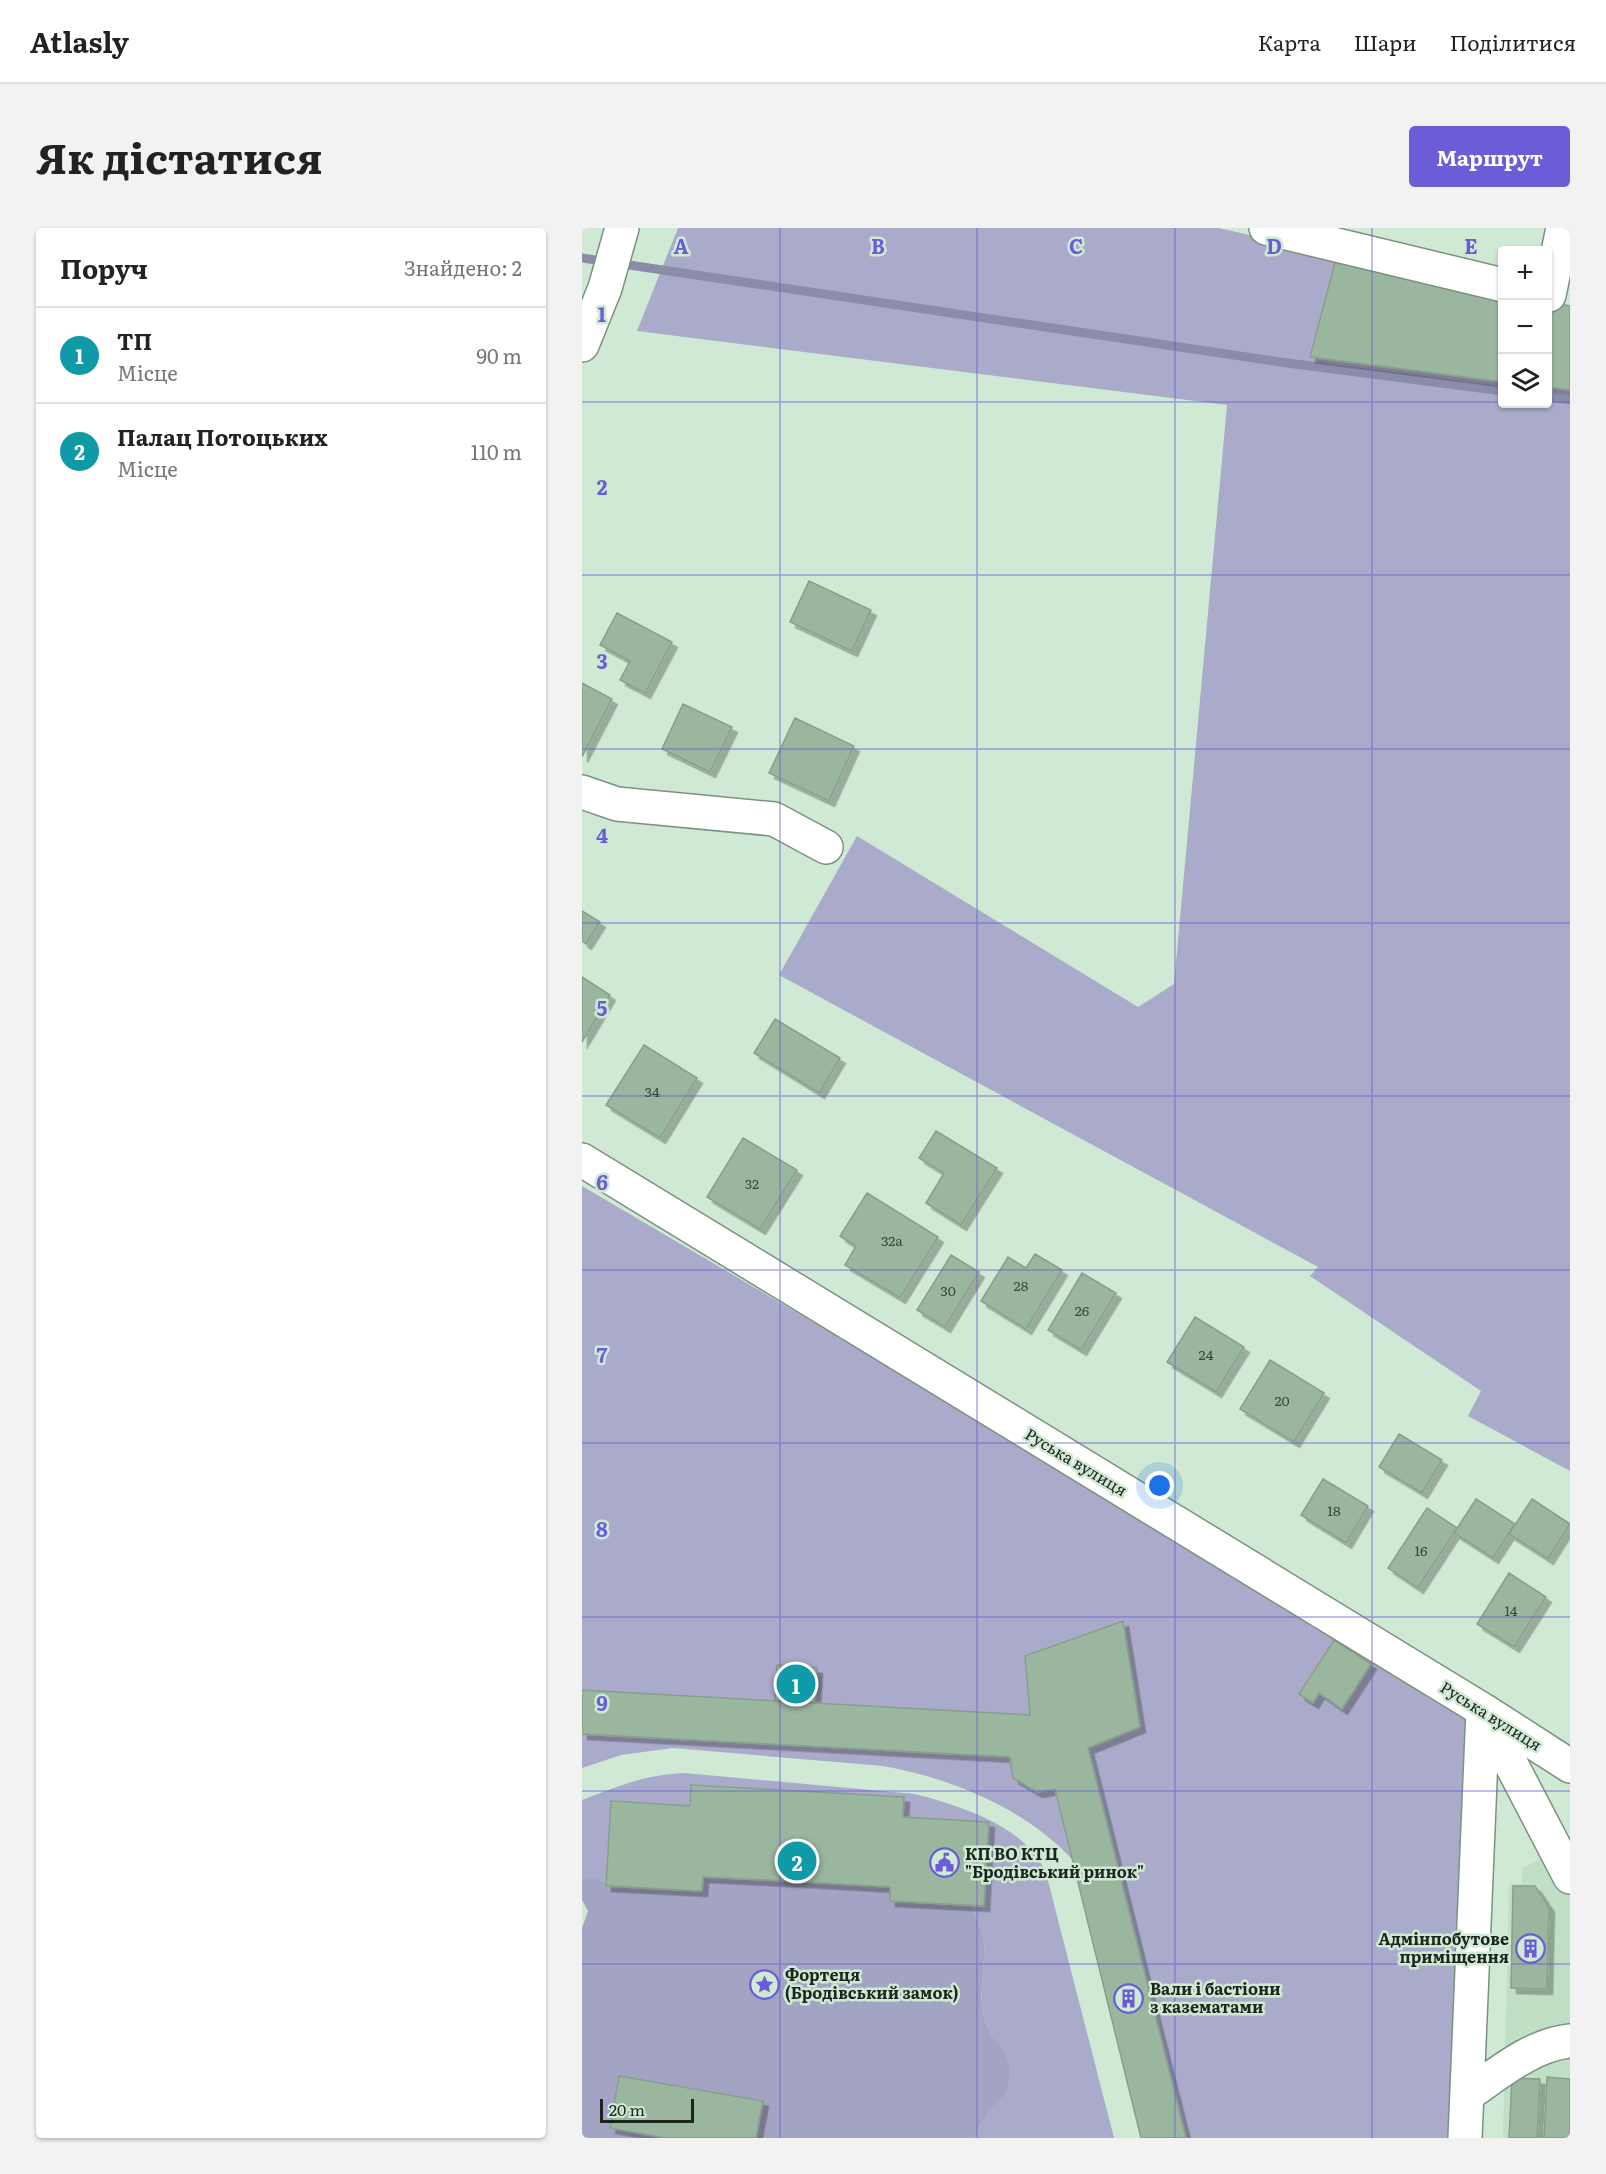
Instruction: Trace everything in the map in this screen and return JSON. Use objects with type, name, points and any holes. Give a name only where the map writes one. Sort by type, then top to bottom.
[{"type":"street","points":[[582,345],[605,288],[622,228]]},
{"type":"street","points":[[1266,228],[1498,284]]},
{"type":"street","points":[[1555,297],[1563,228]]},
{"type":"street","points":[[582,792],[616,804],[774,819],[826,846]]},
{"type":"street","name":"Руська вулиця","points":[[582,1160],[1483,1710],[1570,1766]]},
{"type":"street","points":[[1483,1710],[1570,1877]]},
{"type":"street","points":[[1466,2138],[1483,1710]]},
{"type":"street","points":[[1467,2095],[1532,2052],[1553,2044],[1570,2042]]},
{"type":"shaded area","points":[[678,228],[1219,228],[1337,255],[1310,357],[1498,381],[1498,408],[1552,408],[1552,388],[1570,390],[1570,1471],[1468,1416],[1481,1391],[1310,1276],[1318,1267],[779,975],[857,836],[1138,1007],[1174,984],[1227,405],[637,331]]},
{"type":"shaded area","points":[[582,1186],[1279,1596],[1466,1717],[1449,2138],[1186,2138],[1088,1748],[1140,1726],[1123,1621],[1026,1656],[1030,1715],[582,1690]]},
{"type":"shaded area","points":[[582,1734],[1010,1757],[1013,1778],[1037,1792],[1055,1789],[1072,1859],[1053,1841],[1009,1810],[960,1787],[909,1771],[883,1766],[673,1748],[621,1755],[582,1768]]},
{"type":"shaded area","points":[[684,1773],[915,1794],[990,1820],[1024,1843],[1037,1857],[1046,1873],[1114,2138],[975,2138],[986,2116],[1006,2094],[1010,2080],[1009,2063],[990,2031],[983,2013],[984,1940],[971,1906],[984,1906],[989,1822],[903,1817],[903,1797],[692,1785],[690,1806],[606,1886],[587,1877],[582,1879],[582,1800],[644,1779]]},
{"type":"shaded area","points":[[1570,1844],[1570,2138],[1503,2138],[1509,1884],[1522,1884],[1522,1868]]},
{"type":"shaded area","points":[[703,1877],[890,1887],[890,1901],[971,1906],[984,1940],[983,2013],[990,2031],[1009,2062],[1010,2080],[1006,2094],[986,2116],[975,2138],[582,2138],[582,1928],[588,1911],[582,1900],[582,1879],[598,1878],[607,1886],[702,1891]]},
{"type":"building","points":[[1337,255],[1498,290],[1498,381],[1310,357]]},
{"type":"building","points":[[1552,302],[1570,306],[1570,390],[1552,388]]},
{"type":"building","points":[[809,581],[871,610],[852,651],[790,622]]},
{"type":"building","points":[[617,613],[672,642],[645,693],[620,680],[630,661],[600,645]]},
{"type":"building","points":[[582,683],[612,699],[582,757]]},
{"type":"building","points":[[683,704],[732,727],[710,772],[662,749]]},
{"type":"building","points":[[795,718],[854,746],[829,801],[769,773]]},
{"type":"building","points":[[582,911],[600,922],[586,944],[582,941]]},
{"type":"building","points":[[582,977],[610,995],[582,1042]]},
{"type":"building","points":[[775,1019],[840,1058],[819,1093],[754,1053]]},
{"type":"building","points":[[644,1045],[697,1078],[660,1138],[606,1105]]},
{"type":"building","points":[[936,1131],[997,1168],[961,1225],[926,1203],[944,1173],[919,1158]]},
{"type":"building","points":[[743,1138],[797,1170],[760,1229],[707,1197]]},
{"type":"building","points":[[867,1193],[938,1237],[900,1298],[845,1265],[856,1246],[840,1236]]},
{"type":"building","points":[[1035,1254],[1062,1270],[1026,1329],[981,1301],[1008,1257],[1026,1268]]},
{"type":"building","points":[[951,1255],[979,1272],[945,1327],[917,1310]]},
{"type":"building","points":[[1082,1273],[1116,1293],[1081,1350],[1048,1330]]},
{"type":"building","points":[[1195,1317],[1244,1347],[1216,1392],[1167,1362]]},
{"type":"building","points":[[1270,1360],[1324,1393],[1294,1442],[1240,1409]]},
{"type":"building","points":[[1399,1434],[1442,1460],[1422,1493],[1379,1467]]},
{"type":"building","points":[[1323,1479],[1368,1506],[1346,1543],[1301,1515]]},
{"type":"building","points":[[1476,1499],[1515,1524],[1493,1558],[1454,1533]]},
{"type":"building","points":[[1532,1499],[1570,1524],[1548,1559],[1509,1534]]},
{"type":"building","points":[[1427,1508],[1457,1528],[1418,1588],[1388,1568]]},
{"type":"building","points":[[1509,1573],[1546,1597],[1514,1647],[1477,1624]]},
{"type":"building","name":"Вали і бастіони з казематами","points":[[1123,1621],[1140,1727],[1088,1748],[1186,2138],[1141,2138],[1055,1789],[1037,1792],[1013,1778],[1010,1757],[582,1734],[582,1690],[1030,1715],[1025,1656]]},
{"type":"building","points":[[1334,1640],[1371,1664],[1342,1709],[1319,1693],[1313,1703],[1299,1694]]},
{"type":"building","points":[[777,1665],[817,1668],[815,1703],[775,1701]]},
{"type":"building","points":[[691,1785],[904,1797],[903,1817],[989,1822],[984,1906],[890,1901],[890,1887],[803,1882],[703,1877],[702,1891],[606,1886],[611,1801],[690,1806]]},
{"type":"building","name":"Адмінпобутове приміщення","points":[[1513,1886],[1535,1886],[1549,1907],[1547,1989],[1511,1988]]},
{"type":"building","points":[[619,2076],[763,2101],[756,2138],[666,2138],[610,2128]]},
{"type":"building","points":[[1547,2077],[1570,2079],[1570,2138],[1544,2138]]},
{"type":"building","points":[[1512,2078],[1540,2079],[1537,2138],[1509,2138]]},
{"type":"waterway","points":[[582,258],[1280,362],[1498,390]]},
{"type":"waterway","points":[[1552,398],[1570,400]]},
{"type":"place","name":"ТП","points":[[796,1684]]},
{"type":"place","name":"Палац Потоцьких","points":[[797,1861]]},
{"type":"place","name":"КП ВО КТЦ \"Бродівський ринок\"","points":[[944,1863]]},
{"type":"place","name":"Адмінпобутове приміщення","points":[[1530,1948]]},
{"type":"place","name":"Фортеця (Бродівський замок)","points":[[764,1984]]},
{"type":"place","name":"Вали і бастіони з казематами","points":[[1129,1998]]}]
